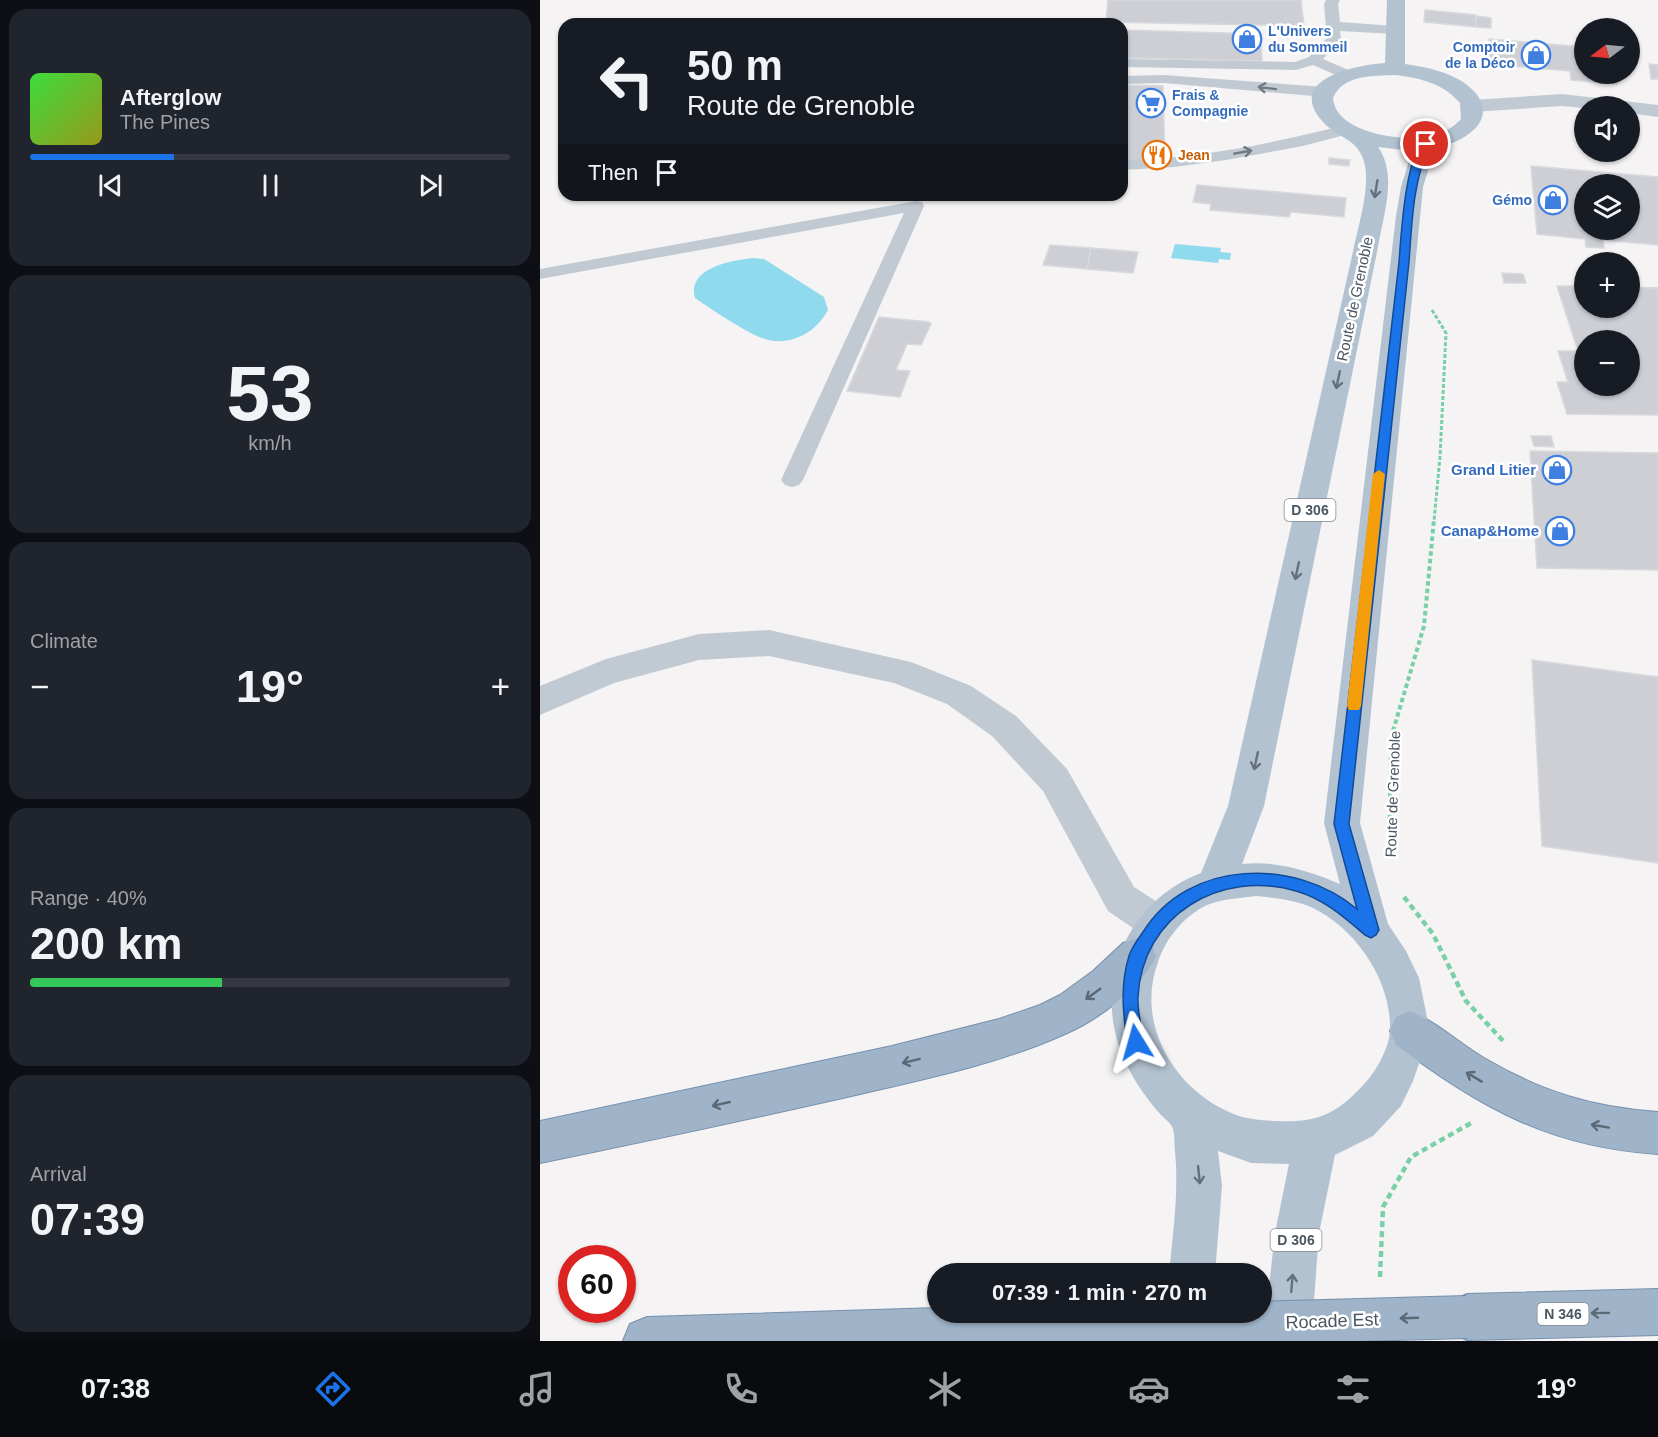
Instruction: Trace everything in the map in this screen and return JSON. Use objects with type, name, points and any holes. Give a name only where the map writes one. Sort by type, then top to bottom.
[{"type":"highway","points":[[540,1142],[881,1068],[986,1042],[1050,1020],[1075,1007],[1107,984],[1147,940]]},
{"type":"highway","points":[[1410,1031],[1468,1074],[1499,1091],[1569,1121],[1643,1133],[1658,1133]]},
{"type":"highway","name":"Rocade Est","points":[[647,1341],[1658,1312]]},
{"type":"main road","points":[[1395,69],[1396,0]]},
{"type":"main road","points":[[1325,92],[1334,82],[1348,75],[1370,70],[1395,69],[1436,77],[1465,95],[1472,105],[1473,119],[1463,131],[1445,140],[1426,144],[1403,144],[1352,133]]},
{"type":"main road","name":"Route de Grenoble","points":[[1215,885],[1246,806],[1366,247],[1378,180],[1374,158],[1352,133],[1333,121],[1326,111],[1323,102],[1325,92]]},
{"type":"main road","points":[[1371,930],[1341,824],[1410,192],[1418,160],[1426,144]]},
{"type":"main road","points":[[1256,879],[1298,885],[1337,902],[1371,930],[1394,964],[1406,1004],[1410,1031],[1390,1086],[1359,1121],[1316,1141],[1273,1145],[1231,1137],[1192,1117],[1157,1084],[1136,1042],[1129,998],[1147,940],[1172,908],[1192,894],[1215,885],[1256,879]]},
{"type":"main road","points":[[1192,1117],[1200,1186],[1193,1263]]},
{"type":"main road","name":"D 306","points":[[1287,1341],[1297,1233],[1316,1141]]},
{"type":"main road","points":[[1184,1341],[1186,1323]]},
{"type":"street","points":[[1472,105],[1574,101]]},
{"type":"street","points":[[1640,109],[1658,111]]},
{"type":"street","points":[[540,701],[606,672],[699,647],[769,643],[899,670],[959,695],[1004,726],[1055,780],[1121,899],[1147,940]]},
{"type":"lane","points":[[1128,63],[1296,66],[1314,60],[1334,39],[1330,4],[1334,0]]},
{"type":"lane","points":[[1333,26],[1395,30]]},
{"type":"lane","points":[[1314,60],[1348,75]]},
{"type":"lane","points":[[1128,80],[1164,79],[1325,92]]},
{"type":"lane","points":[[1128,165],[1153,165],[1209,158],[1352,133]]},
{"type":"lane","points":[[540,274],[916,207],[792,480]]},
{"type":"path","name":"Route de Grenoble","points":[[1392,734],[1412,673],[1424,626],[1440,457],[1446,333],[1428,303]]},
{"type":"path","name":"Route de Grenoble","points":[[1389,850],[1391,746]]},
{"type":"path","points":[[1380,1285],[1383,1207],[1411,1157],[1454,1131],[1484,1117],[1499,1091],[1512,1050],[1466,1001],[1433,934],[1403,896],[1399,887]]},
{"type":"water","points":[[1175,244],[1221,248],[1220,252],[1231,253],[1230,260],[1219,259],[1218,263],[1171,258]]},
{"type":"water","points":[[753,258],[764,259],[824,297],[828,310],[809,332],[792,340],[772,341],[747,331],[695,298],[694,288],[697,279],[704,273],[723,264]]},
{"type":"building","points":[[1108,0],[1301,0],[1304,26],[1128,22],[1128,18],[1106,18]]},
{"type":"building","points":[[1425,10],[1476,15],[1476,27],[1424,22]]},
{"type":"building","points":[[1476,16],[1491,18],[1491,28],[1476,27]]},
{"type":"building","points":[[1128,30],[1261,34],[1262,61],[1128,58]]},
{"type":"building","name":"Comptoir de la Déco","points":[[1489,39],[1574,46],[1574,80],[1571,80],[1570,71],[1489,64]]},
{"type":"building","points":[[1649,64],[1658,65],[1658,79],[1651,79]]},
{"type":"building","points":[[1128,85],[1163,86],[1165,162],[1128,162]]},
{"type":"building","points":[[1329,158],[1350,160],[1349,166],[1329,164]]},
{"type":"building","points":[[1531,166],[1623,174],[1574,174],[1574,238],[1537,234]]},
{"type":"building","points":[[1640,175],[1658,177],[1658,245],[1603,240],[1640,240]]},
{"type":"building","points":[[1197,185],[1346,198],[1344,217],[1291,212],[1289,217],[1210,210],[1211,204],[1193,202]]},
{"type":"building","points":[[1585,240],[1603,240],[1604,248],[1586,247]]},
{"type":"building","points":[[1050,245],[1091,248],[1087,269],[1043,265]]},
{"type":"building","points":[[1091,248],[1138,252],[1133,273],[1087,269]]},
{"type":"building","points":[[1502,273],[1523,274],[1526,283],[1504,283]]},
{"type":"building","points":[[1557,286],[1574,286],[1574,318],[1640,318],[1640,287],[1658,288],[1658,415],[1567,414],[1557,382],[1568,382],[1558,351],[1574,351],[1574,396],[1640,396],[1640,330],[1574,330],[1574,339]]},
{"type":"building","points":[[879,317],[931,324],[921,345],[907,344],[896,370],[910,371],[900,397],[847,391]]},
{"type":"building","points":[[1531,436],[1551,436],[1554,447],[1534,446]]},
{"type":"building","points":[[1530,451],[1658,453],[1658,570],[1537,568]]},
{"type":"building","points":[[1532,660],[1658,677],[1658,863],[1542,846]]},
{"type":"slow traffic","points":[[1354,706],[1379,474]]},
{"type":"place","name":"L'Univers du Sommeil","points":[[1247,39]]},
{"type":"place","name":"Comptoir de la Déco","points":[[1536,55]]},
{"type":"place","name":"Frais & Compagnie","points":[[1151,103]]},
{"type":"place","name":"Jean","points":[[1157,155]]},
{"type":"place","name":"Gémo","points":[[1553,200]]},
{"type":"place","name":"Grand Litier","points":[[1557,470]]},
{"type":"place","name":"Canap&Home","points":[[1560,531]]},
{"type":"route","points":[[1136,1042],[1129,998],[1137,956],[1157,923],[1172,908],[1192,894],[1215,885],[1256,879],[1298,885],[1337,902],[1371,930],[1341,824],[1410,192],[1418,160],[1426,144]]}]
